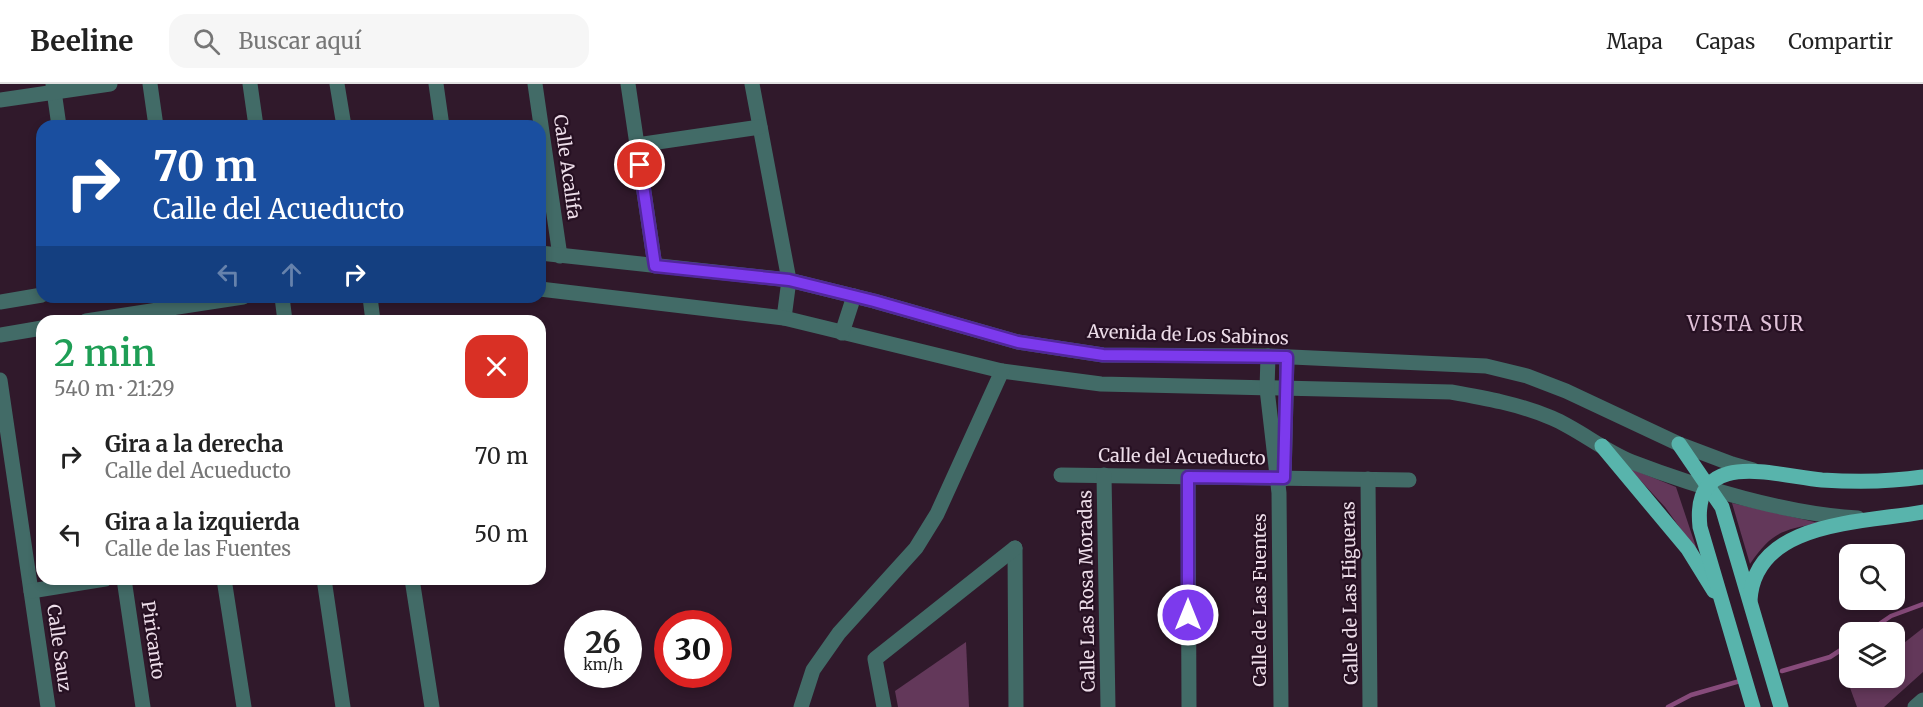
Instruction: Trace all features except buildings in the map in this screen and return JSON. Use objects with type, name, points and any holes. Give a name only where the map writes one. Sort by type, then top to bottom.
[{"type":"main road","points":[[1679,444],[1722,507],[1750,609],[1782,707]]},
{"type":"main road","points":[[1602,446],[1688,549],[1724,604]]},
{"type":"main road","points":[[1754,707],[1700,527],[1698,513],[1700,500],[1708,487],[1718,477],[1732,471],[1753,470],[1822,480],[1900,481],[1923,477]]},
{"type":"main road","points":[[1750,609],[1751,588],[1756,574],[1761,564],[1777,546],[1818,530],[1875,518],[1923,512]]},
{"type":"street","points":[[0,100],[54,88],[110,84]]},
{"type":"street","points":[[150,84],[155,120]]},
{"type":"street","points":[[250,84],[255,120]]},
{"type":"street","points":[[338,84],[343,120]]},
{"type":"street","points":[[436,84],[441,120]]},
{"type":"street","name":"Calle Acalifa","points":[[535,84],[540,120]]},
{"type":"street","points":[[628,84],[655,266]]},
{"type":"street","points":[[752,84],[789,280],[784,318]]},
{"type":"street","points":[[54,88],[58,120]]},
{"type":"street","points":[[637,145],[760,127]]},
{"type":"street","name":"Calle Acalifa","points":[[546,160],[560,256]]},
{"type":"street","name":"Avenida de Los Sabinos","points":[[546,254],[789,280],[1018,342],[1103,355],[1268,356],[1486,366],[1527,376],[1566,391],[1679,444],[1753,470]]},
{"type":"street","points":[[546,290],[784,318],[1002,371],[1101,384],[1450,392],[1503,401],[1553,418],[1631,461],[1708,487],[1830,517],[1875,518]]},
{"type":"street","points":[[0,302],[36,296]]},
{"type":"street","points":[[842,333],[854,296]]},
{"type":"street","points":[[116,315],[172,303]]},
{"type":"street","points":[[0,335],[36,329]]},
{"type":"street","points":[[1268,356],[1267,389],[1280,483]]},
{"type":"street","points":[[1280,483],[1287,357]]},
{"type":"street","points":[[801,707],[813,670],[839,633],[916,548],[932,522],[1002,371]]},
{"type":"street","name":"Calle Sauz","points":[[0,380],[48,707]]},
{"type":"street","name":"Calle del Acueducto","points":[[1061,475],[1188,477],[1280,483],[1368,479],[1409,480]]},
{"type":"street","name":"Calle Las Rosa Moradas","points":[[1104,475],[1108,707]]},
{"type":"street","points":[[1188,477],[1189,707]]},
{"type":"street","name":"Calle de Las Higueras","points":[[1368,479],[1370,707]]},
{"type":"street","name":"Calle de Las Fuentes","points":[[1280,483],[1281,707]]},
{"type":"street","points":[[884,707],[875,660],[1015,548],[1016,707]]},
{"type":"street","points":[[31,591],[68,585]]},
{"type":"street","name":"Piricanto","points":[[125,585],[142,707]]},
{"type":"street","points":[[225,585],[244,707]]},
{"type":"street","points":[[325,585],[343,707]]},
{"type":"street","points":[[413,585],[432,707]]},
{"type":"street","points":[[1915,707],[1923,700]]},
{"type":"shaded area","points":[[1629,468],[1676,487],[1698,553],[1665,507]]},
{"type":"shaded area","points":[[1732,503],[1819,523],[1779,534],[1765,545],[1750,564]]},
{"type":"shaded area","points":[[1923,628],[1923,672],[1884,707],[1857,707],[1850,688],[1905,688],[1905,642]]},
{"type":"shaded area","points":[[966,642],[969,707],[898,707],[895,691]]},
{"type":"waterway","points":[[1882,622],[1891,616],[1923,604]]},
{"type":"waterway","points":[[1782,671],[1830,657],[1839,651]]},
{"type":"waterway","points":[[1668,707],[1691,695],[1740,681]]},
{"type":"district","name":"VISTA SUR","points":[[1746,324]]},
{"type":"route","points":[[640,165],[655,266],[789,280],[874,301],[1018,342],[1103,355],[1287,357],[1284,478],[1188,477],[1188,615]]}]
